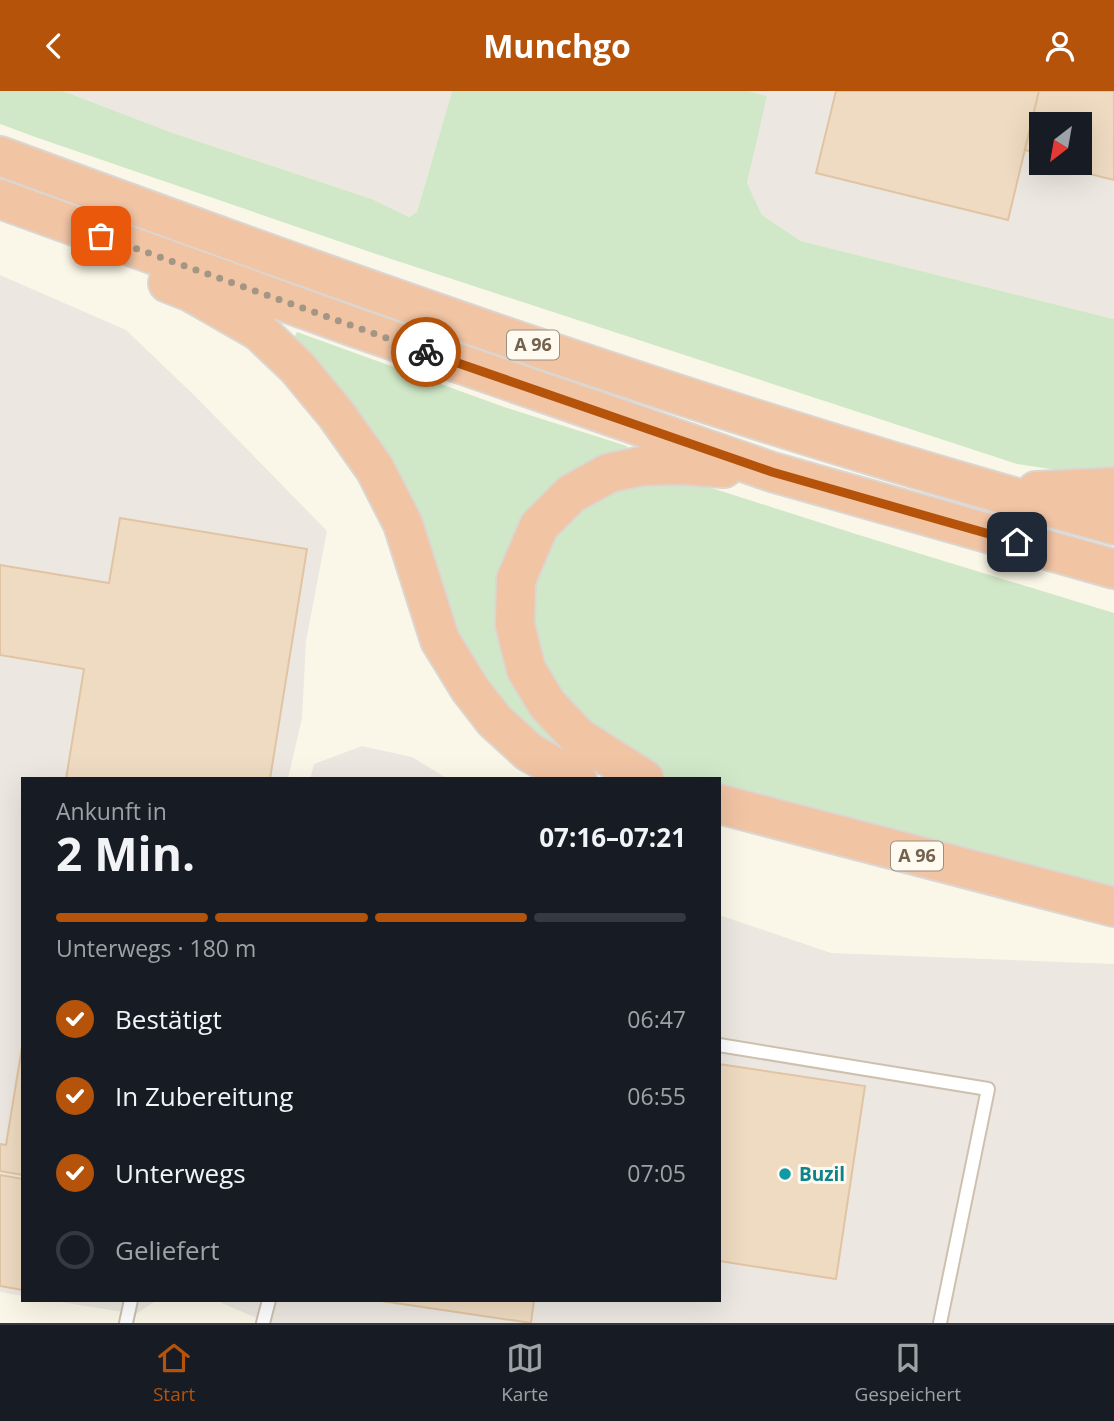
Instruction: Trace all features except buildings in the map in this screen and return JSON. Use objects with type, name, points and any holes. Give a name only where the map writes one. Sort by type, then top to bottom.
[{"type":"highway","name":"A 96","points":[[0,156],[163,216],[742,415],[992,492],[1114,525]]},
{"type":"highway","name":"A 96","points":[[0,199],[354,327],[772,472],[1114,569]]},
{"type":"highway","points":[[0,199],[46,238],[191,292],[259,331],[297,367],[336,414],[375,469],[402,524],[440,640],[470,689],[494,720],[529,752],[573,777]]},
{"type":"highway","name":"A 96","points":[[641,777],[578,737],[547,704],[526,669],[520,647],[515,625],[516,580],[540,526],[571,494],[610,473],[642,466],[681,465],[772,472]]},
{"type":"highway","name":"A 96","points":[[992,492],[1114,487]]},
{"type":"highway","name":"A 96","points":[[721,805],[1114,907]]},
{"type":"highway","points":[[721,821],[983,890],[1114,921]]},
{"type":"lane","points":[[721,1045],[988,1089],[940,1323]]},
{"type":"lane","points":[[126,1323],[131,1302]]},
{"type":"lane","points":[[263,1323],[268,1302]]},
{"type":"shaded area","points":[[63,91],[452,91],[417,212],[409,217],[372,199],[173,133]]},
{"type":"shaded area","points":[[748,91],[1114,91],[1114,319],[801,241],[762,215],[747,183],[766,96]]},
{"type":"shaded area","points":[[0,275],[126,330],[196,397],[327,531],[306,641],[302,718],[288,777],[21,777],[21,1296],[0,1292]]},
{"type":"shaded area","points":[[362,746],[412,757],[445,777],[311,777],[314,764]]},
{"type":"shaded area","points":[[721,916],[831,953],[1114,964],[1114,1323],[268,1323],[222,1303],[721,1302]]},
{"type":"shaded area","points":[[61,1302],[154,1302],[136,1314]]},
{"type":"green space","points":[[0,91],[63,91],[173,133],[372,199],[409,217],[417,212],[452,91],[748,91],[767,96],[747,183],[762,215],[801,241],[1114,319],[1114,473],[1090,475],[1017,464],[376,254],[0,124]]},
{"type":"green space","points":[[297,332],[507,408],[627,446],[628,452],[503,585],[601,768],[602,776],[570,761],[539,741],[481,686],[290,345]]},
{"type":"green space","points":[[671,475],[1114,613],[1114,899],[721,798],[721,777],[666,777],[643,767],[596,734],[540,667],[528,622],[531,574],[549,535],[606,486]]},
{"type":"way so far","points":[[101,236],[426,352]]},
{"type":"place","name":"Buzil","points":[[785,1174]]},
{"type":"route","points":[[426,352],[772,472],[1017,542]]}]
